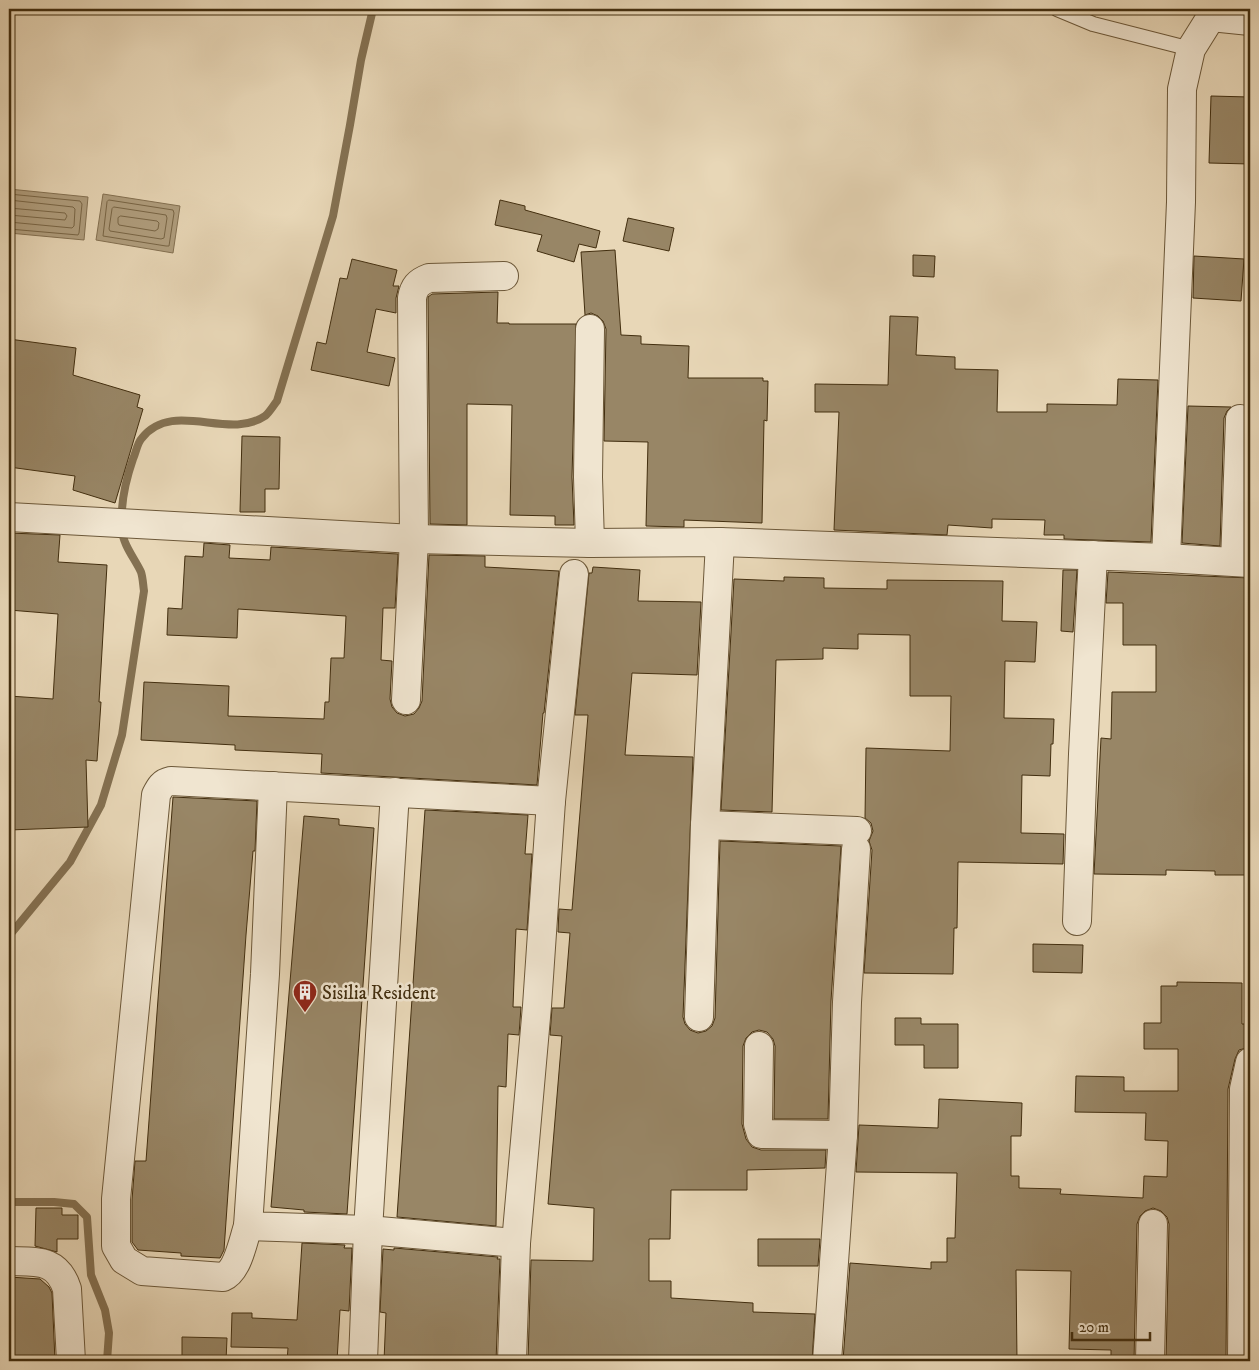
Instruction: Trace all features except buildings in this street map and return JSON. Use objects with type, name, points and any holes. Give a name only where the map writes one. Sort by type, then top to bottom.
[{"type":"street","points":[[1166,558],[1181,202],[1182,89],[1191,49],[1213,13],[1250,21]]},
{"type":"street","points":[[406,700],[414,538],[412,298],[414,288],[420,282],[429,278],[504,276]]},
{"type":"street","points":[[590,329],[588,477],[590,543]]},
{"type":"street","points":[[9,517],[414,538],[590,543],[720,542],[1243,562],[1240,419]]},
{"type":"street","points":[[699,1017],[705,825],[720,542]]},
{"type":"street","points":[[1077,921],[1093,555]]},
{"type":"street","points":[[512,1361],[516,1242],[537,1006],[550,801],[574,574]]},
{"type":"street","points":[[273,786],[265,974],[248,1226],[232,1272],[223,1277],[142,1271],[124,1260],[116,1246],[116,1199],[156,795],[160,787],[165,782],[171,781],[273,786],[395,792],[550,801]]},
{"type":"street","points":[[344,1361],[360,1230],[395,792]]},
{"type":"street","points":[[705,825],[857,840],[847,1002],[843,1135],[827,1361]]},
{"type":"street","points":[[759,1046],[758,1124],[762,1134],[843,1135]]},
{"type":"street","points":[[1242,1361],[1244,1089],[1250,1062]]},
{"type":"street","points":[[1150,1361],[1152,1224]]},
{"type":"street","points":[[248,1226],[360,1230],[516,1242]]},
{"type":"street","points":[[360,1230],[363,1361]]},
{"type":"street","points":[[9,1261],[39,1262],[51,1265],[64,1279],[67,1289],[71,1361]]},
{"type":"lane","points":[[1058,9],[1093,24],[1191,49]]},
{"type":"water","points":[[9,189],[88,197],[84,240],[9,233]]},
{"type":"water","points":[[103,194],[180,206],[173,253],[96,240]]},
{"type":"waterway","points":[[9,936],[70,862],[101,805],[122,735],[144,591],[141,572],[125,541],[122,530],[122,503],[125,485],[138,445],[140,440],[155,427],[169,422],[185,420],[218,424],[250,423],[265,416],[277,401],[333,216],[361,60],[373,9]]},
{"type":"waterway","points":[[9,1202],[74,1204],[87,1217],[91,1275],[105,1310],[109,1333],[107,1361]]},
{"type":"place","name":"Sisilia Resident","points":[[305,1013]]}]
